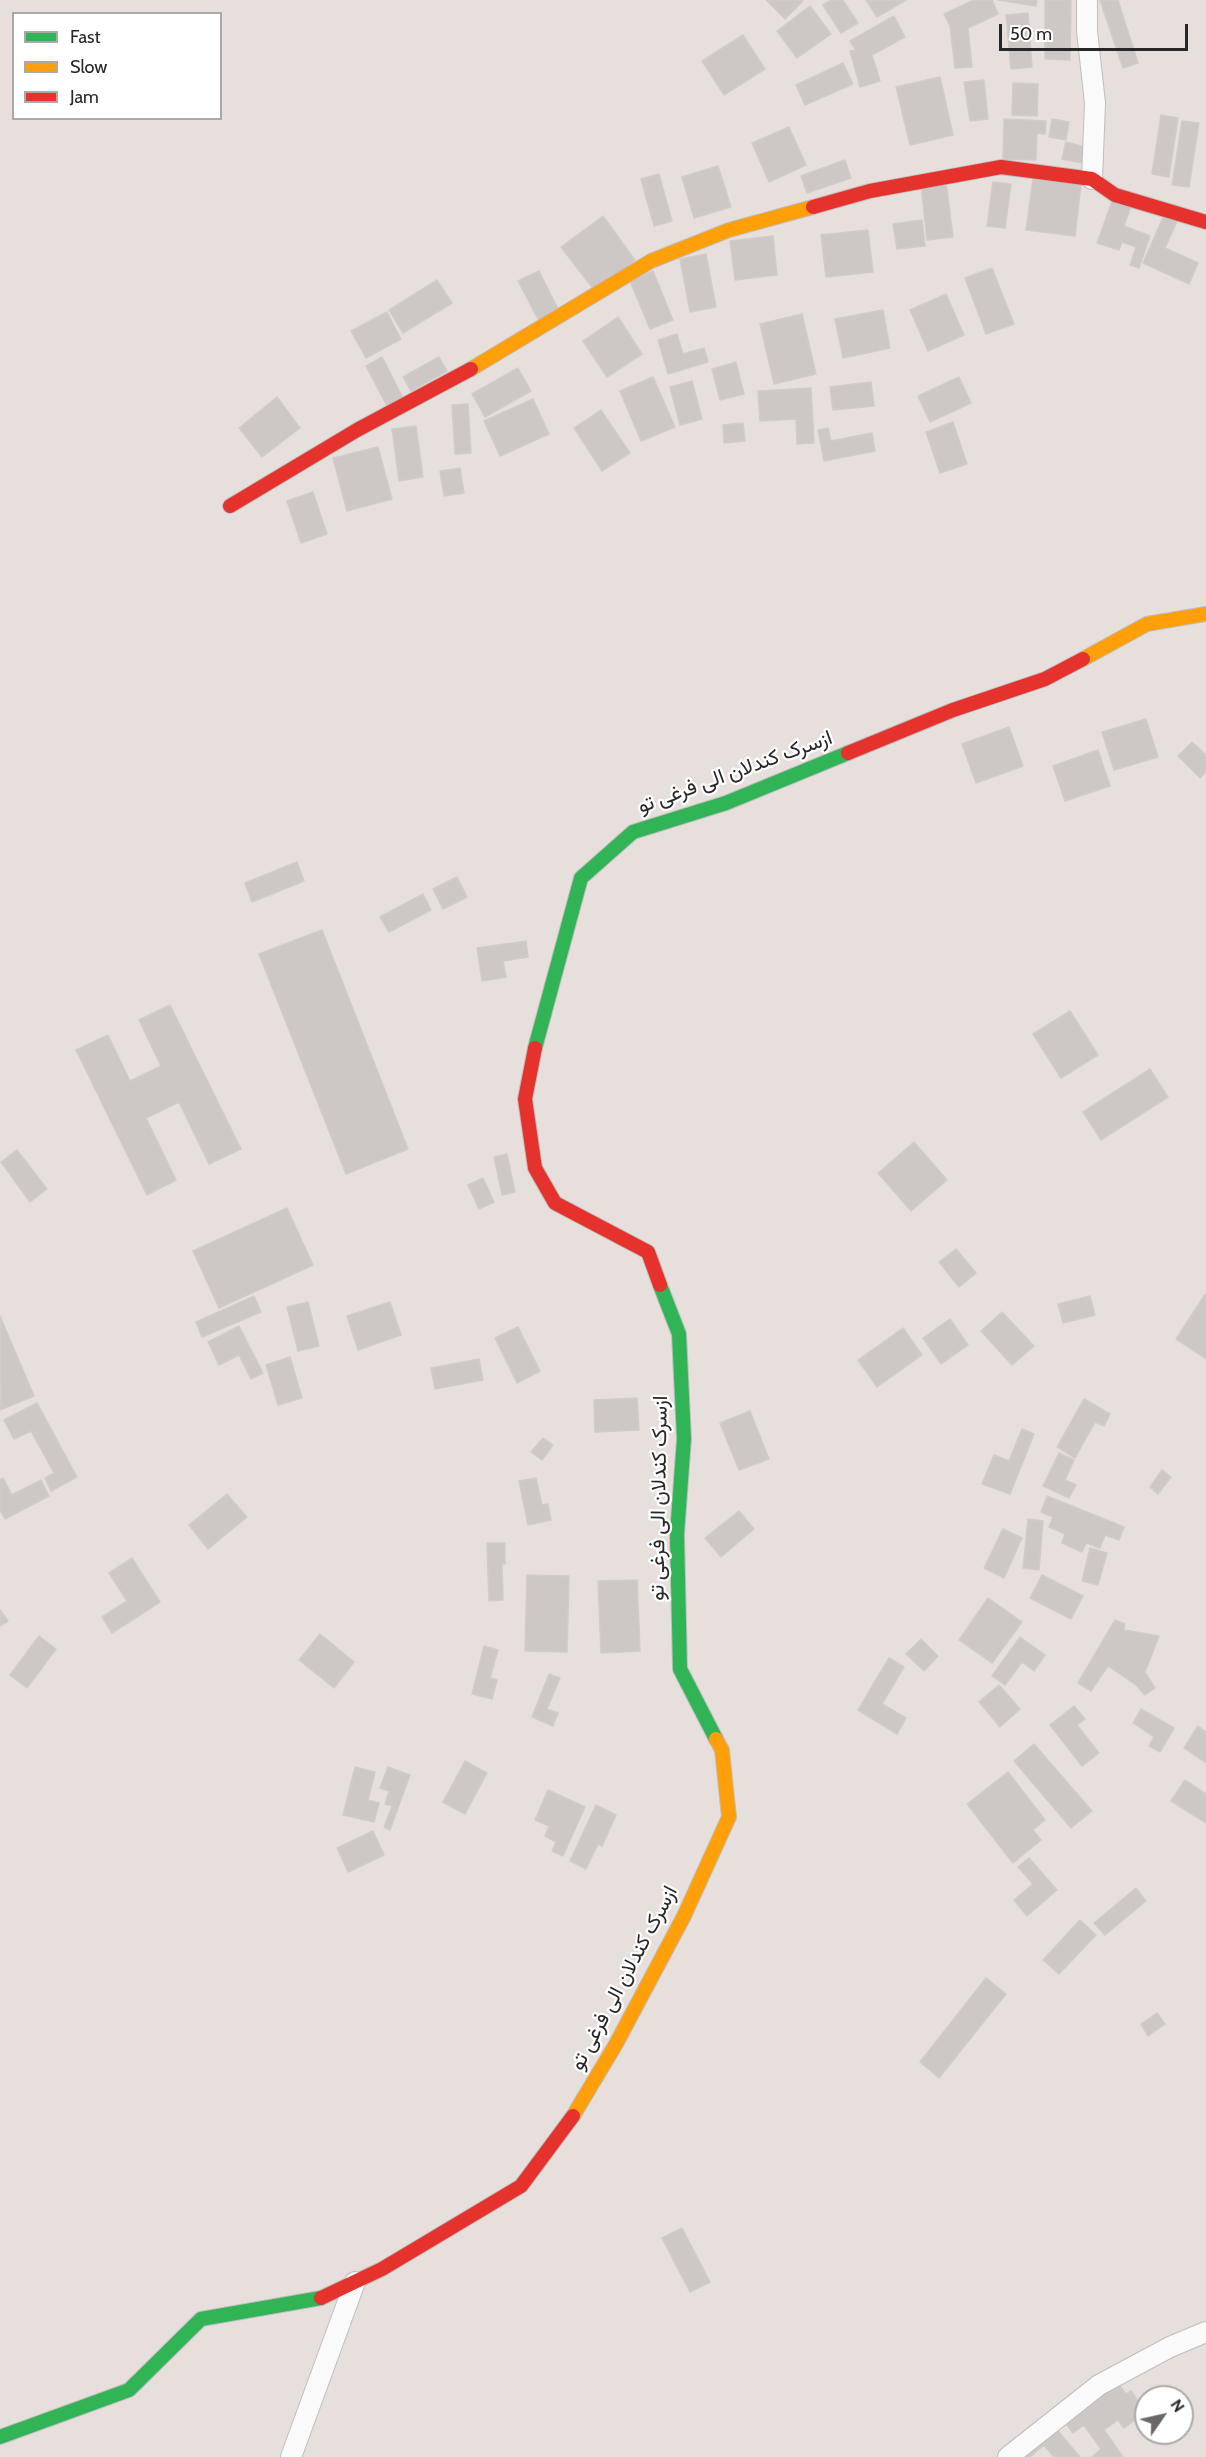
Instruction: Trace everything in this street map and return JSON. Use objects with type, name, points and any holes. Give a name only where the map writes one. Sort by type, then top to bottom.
[{"type":"street","points":[[1086,0],[1095,103],[1092,179]]},
{"type":"street","points":[[230,507],[357,430],[498,354],[570,308],[651,261],[729,230],[870,191],[1002,167],[1092,179],[1115,195],[1206,222]]},
{"type":"street","name":"ازسرک کندلان الی فرغی تو","points":[[0,2437],[129,2390],[201,2319],[319,2299],[381,2269],[521,2186],[567,2125],[616,2044],[684,1916],[729,1817],[722,1750],[680,1669],[677,1534],[684,1439],[679,1334],[648,1252],[555,1203],[535,1168],[525,1099],[540,1024],[581,878],[633,832],[726,803],[953,710],[1045,678],[1148,624],[1206,614]]},
{"type":"street","points":[[291,2457],[355,2282]]},
{"type":"street","points":[[1008,2457],[1099,2385],[1170,2347],[1206,2332]]},
{"type":"building","points":[[766,0],[802,0],[803,1],[785,19]]},
{"type":"building","points":[[831,0],[843,0],[858,23],[841,33],[823,5]]},
{"type":"building","points":[[866,0],[906,0],[877,17]]},
{"type":"building","points":[[974,0],[992,0],[998,14],[968,28],[972,67],[955,68],[950,26],[944,14]]},
{"type":"building","points":[[998,0],[1037,0],[1036,6]]},
{"type":"building","points":[[1045,0],[1071,0],[1070,60],[1045,59]]},
{"type":"building","points":[[1100,0],[1118,0],[1138,63],[1123,68]]},
{"type":"building","points":[[810,6],[831,34],[797,58],[777,31]]},
{"type":"building","points":[[1028,13],[1032,67],[1011,69],[1006,15]]},
{"type":"building","points":[[894,16],[905,37],[872,55],[880,81],[860,87],[850,51],[856,50],[850,41]]},
{"type":"building","points":[[743,35],[765,69],[724,95],[702,61]]},
{"type":"building","points":[[843,63],[853,84],[805,105],[796,85]]},
{"type":"building","points":[[940,77],[953,135],[910,145],[896,87]]},
{"type":"building","points":[[984,80],[988,119],[970,121],[964,82]]},
{"type":"building","points":[[1013,83],[1038,84],[1037,116],[1012,115]]},
{"type":"building","points":[[1161,115],[1178,118],[1169,177],[1152,174]]},
{"type":"building","points":[[1004,119],[1046,121],[1045,134],[1037,133],[1036,160],[1003,159]]},
{"type":"building","points":[[1052,119],[1069,122],[1066,140],[1049,137]]},
{"type":"building","points":[[1182,121],[1199,123],[1189,187],[1172,185]]},
{"type":"building","points":[[789,127],[806,165],[769,182],[752,143]]},
{"type":"building","points":[[1066,142],[1085,147],[1082,163],[1062,159]]},
{"type":"building","points":[[845,160],[851,178],[807,193],[801,176]]},
{"type":"building","points":[[718,166],[731,207],[694,218],[682,177]]},
{"type":"building","points":[[659,174],[672,221],[654,226],[641,179]]},
{"type":"building","points":[[1033,179],[1081,185],[1075,236],[1026,230]]},
{"type":"building","points":[[946,182],[953,237],[927,240],[921,184]]},
{"type":"building","points":[[993,182],[1011,184],[1005,228],[987,226]]},
{"type":"building","points":[[1113,199],[1131,206],[1124,226],[1150,236],[1139,268],[1130,265],[1136,247],[1122,242],[1119,250],[1097,243]]},
{"type":"building","points":[[1165,213],[1178,219],[1165,248],[1198,263],[1189,284],[1143,263]]},
{"type":"building","points":[[603,216],[635,260],[595,291],[561,247]]},
{"type":"building","points":[[922,220],[925,246],[897,249],[893,224]]},
{"type":"building","points":[[868,230],[873,272],[826,277],[821,235]]},
{"type":"building","points":[[773,236],[777,275],[735,280],[730,241]]},
{"type":"building","points":[[706,254],[716,307],[690,312],[680,259]]},
{"type":"building","points":[[992,268],[1014,324],[986,334],[965,278]]},
{"type":"building","points":[[539,271],[559,311],[539,321],[518,281]]},
{"type":"building","points":[[653,271],[673,320],[650,329],[630,281]]},
{"type":"building","points":[[437,280],[452,303],[403,333],[389,310]]},
{"type":"building","points":[[946,294],[964,335],[928,351],[910,310]]},
{"type":"building","points":[[883,310],[890,348],[843,358],[835,319]]},
{"type":"building","points":[[387,312],[401,339],[366,358],[351,331]]},
{"type":"building","points":[[802,314],[816,374],[774,384],[760,324]]},
{"type":"building","points":[[618,317],[642,354],[607,377],[583,341]]},
{"type":"building","points":[[677,334],[683,354],[704,348],[708,362],[668,374],[658,340]]},
{"type":"building","points":[[382,357],[404,400],[388,408],[366,366]]},
{"type":"building","points":[[439,357],[447,371],[411,391],[403,377]]},
{"type":"building","points":[[736,362],[744,394],[720,400],[712,369]]},
{"type":"building","points":[[518,368],[531,391],[485,417],[472,394]]},
{"type":"building","points":[[653,377],[675,427],[641,441],[620,391]]},
{"type":"building","points":[[959,377],[971,403],[930,422],[918,396]]},
{"type":"building","points":[[692,381],[702,419],[680,425],[670,387]]},
{"type":"building","points":[[871,382],[874,406],[833,410],[830,387]]},
{"type":"building","points":[[811,388],[814,443],[797,444],[796,419],[760,421],[758,391]]},
{"type":"building","points":[[277,397],[300,428],[262,457],[239,428]]},
{"type":"building","points":[[533,399],[549,434],[500,456],[484,421]]},
{"type":"building","points":[[468,404],[471,453],[455,454],[452,405]]},
{"type":"building","points":[[601,410],[630,453],[602,471],[574,428]]},
{"type":"building","points":[[953,422],[967,464],[940,473],[926,432]]},
{"type":"building","points":[[743,423],[745,441],[724,443],[723,425]]},
{"type":"building","points":[[416,426],[423,477],[399,481],[392,429]]},
{"type":"building","points":[[828,428],[831,441],[872,433],[875,451],[824,461],[818,430]]},
{"type":"building","points":[[378,447],[392,499],[347,511],[333,458]]},
{"type":"building","points":[[460,468],[464,493],[444,496],[440,471]]},
{"type":"building","points":[[313,492],[327,534],[301,543],[287,501]]},
{"type":"building","points":[[1146,719],[1158,757],[1114,770],[1102,732]]},
{"type":"building","points":[[1009,727],[1023,766],[976,783],[962,744]]},
{"type":"building","points":[[1192,742],[1206,755],[1206,772],[1200,778],[1178,756]]},
{"type":"building","points":[[1098,750],[1110,786],[1065,801],[1053,766]]},
{"type":"building","points":[[297,862],[304,881],[252,902],[245,883]]},
{"type":"building","points":[[457,877],[467,897],[443,909],[433,889]]},
{"type":"building","points":[[423,894],[431,910],[389,932],[380,917]]},
{"type":"building","points":[[322,930],[408,1149],[346,1174],[259,954]]},
{"type":"building","points":[[526,941],[528,957],[503,961],[506,977],[482,981],[477,948]]},
{"type":"building","points":[[170,1005],[241,1149],[209,1164],[179,1102],[146,1118],[176,1180],[147,1195],[76,1050],[108,1035],[130,1081],[161,1066],[139,1020]]},
{"type":"building","points":[[1070,1011],[1098,1055],[1061,1078],[1033,1034]]},
{"type":"building","points":[[1150,1069],[1168,1097],[1101,1140],[1083,1112]]},
{"type":"building","points":[[914,1142],[947,1180],[911,1211],[878,1173]]},
{"type":"building","points":[[17,1150],[47,1189],[30,1202],[1,1162]]},
{"type":"building","points":[[507,1154],[515,1192],[502,1195],[494,1157]]},
{"type":"building","points":[[483,1178],[494,1202],[479,1209],[468,1185]]},
{"type":"building","points":[[287,1208],[313,1265],[219,1308],[193,1251]]},
{"type":"building","points":[[956,1249],[976,1273],[959,1287],[939,1262]]},
{"type":"building","points":[[1206,1293],[1206,1359],[1176,1339]]},
{"type":"building","points":[[254,1296],[261,1312],[202,1337],[196,1322]]},
{"type":"building","points":[[1090,1296],[1095,1315],[1063,1323],[1058,1304]]},
{"type":"building","points":[[308,1302],[319,1346],[298,1351],[287,1307]]},
{"type":"building","points":[[390,1302],[401,1335],[358,1350],[347,1316]]},
{"type":"building","points":[[1002,1312],[1034,1346],[1012,1365],[981,1331]]},
{"type":"building","points":[[0,1316],[34,1396],[0,1410],[1,1396]]},
{"type":"building","points":[[950,1319],[968,1345],[941,1364],[923,1338]]},
{"type":"building","points":[[239,1326],[263,1373],[251,1379],[239,1355],[219,1365],[208,1342]]},
{"type":"building","points":[[518,1327],[540,1371],[517,1383],[495,1338]]},
{"type":"building","points":[[903,1328],[922,1355],[877,1387],[858,1360]]},
{"type":"building","points":[[290,1357],[302,1398],[278,1405],[266,1365]]},
{"type":"building","points":[[479,1359],[483,1380],[435,1389],[431,1368]]},
{"type":"building","points":[[637,1398],[639,1430],[595,1432],[594,1400]]},
{"type":"building","points":[[1084,1399],[1110,1414],[1104,1426],[1095,1422],[1075,1458],[1057,1447]]},
{"type":"building","points":[[37,1403],[77,1477],[51,1491],[45,1478],[54,1473],[31,1431],[14,1439],[4,1420]]},
{"type":"building","points":[[750,1411],[769,1459],[739,1470],[720,1423]]},
{"type":"building","points":[[1022,1429],[1034,1434],[1010,1494],[982,1484],[994,1455],[1009,1461]]},
{"type":"building","points":[[543,1438],[553,1445],[542,1460],[531,1452]]},
{"type":"building","points":[[1059,1453],[1074,1460],[1065,1480],[1076,1485],[1069,1498],[1043,1486]]},
{"type":"building","points":[[1162,1470],[1171,1477],[1158,1494],[1150,1487]]},
{"type":"building","points":[[3,1478],[12,1495],[41,1480],[49,1496],[5,1519],[0,1510],[0,1480]]},
{"type":"building","points":[[536,1478],[542,1505],[548,1504],[551,1520],[528,1525],[519,1481]]},
{"type":"building","points":[[227,1494],[247,1517],[208,1549],[189,1525]]},
{"type":"building","points":[[1047,1496],[1124,1527],[1119,1540],[1105,1535],[1100,1548],[1086,1543],[1082,1552],[1062,1543],[1065,1534],[1049,1527],[1053,1517],[1041,1512]]},
{"type":"building","points":[[739,1511],[754,1529],[721,1557],[705,1538]]},
{"type":"building","points":[[1028,1519],[1043,1521],[1039,1570],[1023,1568]]},
{"type":"building","points":[[1003,1529],[1022,1538],[1004,1578],[984,1568]]},
{"type":"building","points":[[487,1543],[505,1543],[505,1564],[502,1564],[503,1600],[489,1601]]},
{"type":"building","points":[[1090,1548],[1107,1553],[1098,1585],[1082,1581]]},
{"type":"building","points":[[132,1558],[160,1602],[112,1633],[102,1617],[127,1601],[109,1573]]},
{"type":"building","points":[[527,1575],[569,1576],[567,1652],[525,1651]]},
{"type":"building","points":[[1042,1575],[1083,1596],[1071,1619],[1030,1598]]},
{"type":"building","points":[[637,1580],[640,1651],[601,1653],[598,1581]]},
{"type":"building","points":[[988,1598],[1022,1622],[992,1663],[959,1640]]},
{"type":"building","points":[[0,1610],[8,1621],[0,1626]]},
{"type":"building","points":[[1115,1620],[1125,1624],[1124,1630],[1159,1636],[1145,1672],[1155,1688],[1145,1695],[1136,1685],[1108,1666],[1091,1691],[1078,1683]]},
{"type":"building","points":[[320,1634],[354,1662],[334,1688],[299,1660]]},
{"type":"building","points":[[39,1636],[56,1649],[27,1688],[10,1675]]},
{"type":"building","points":[[1020,1637],[1045,1655],[1034,1671],[1022,1662],[1005,1685],[992,1676]]},
{"type":"building","points":[[921,1639],[938,1656],[924,1671],[906,1654]]},
{"type":"building","points":[[484,1646],[498,1650],[490,1678],[497,1680],[492,1699],[472,1694]]},
{"type":"building","points":[[889,1658],[904,1667],[882,1704],[906,1718],[897,1734],[858,1710]]},
{"type":"building","points":[[549,1674],[560,1678],[547,1709],[558,1713],[553,1726],[532,1717]]},
{"type":"building","points":[[999,1685],[1020,1709],[1000,1727],[979,1702]]},
{"type":"building","points":[[1074,1706],[1085,1719],[1077,1725],[1099,1753],[1082,1766],[1050,1725]]},
{"type":"building","points":[[1141,1709],[1174,1728],[1160,1752],[1149,1746],[1154,1737],[1133,1723]]},
{"type":"building","points":[[1198,1726],[1206,1732],[1206,1763],[1184,1748]]},
{"type":"building","points":[[1034,1744],[1092,1811],[1071,1828],[1014,1761]]},
{"type":"building","points":[[465,1761],[487,1773],[465,1814],[443,1802]]},
{"type":"building","points":[[355,1767],[375,1772],[368,1800],[379,1803],[374,1822],[343,1815]]},
{"type":"building","points":[[388,1767],[410,1775],[390,1830],[384,1827],[392,1806],[385,1804],[389,1791],[380,1788]]},
{"type":"building","points":[[1008,1772],[1045,1820],[1033,1830],[1041,1840],[1013,1863],[967,1804]]},
{"type":"building","points":[[1185,1780],[1206,1794],[1206,1823],[1171,1801]]},
{"type":"building","points":[[548,1790],[585,1807],[563,1856],[552,1851],[556,1842],[545,1836],[549,1826],[535,1820]]},
{"type":"building","points":[[596,1805],[616,1815],[602,1846],[598,1844],[586,1869],[570,1861]]},
{"type":"building","points":[[373,1831],[384,1855],[348,1872],[337,1848]]},
{"type":"building","points":[[1029,1858],[1057,1890],[1027,1916],[1014,1900],[1033,1884],[1018,1867]]},
{"type":"building","points":[[1136,1888],[1146,1901],[1105,1935],[1094,1923]]},
{"type":"building","points":[[1080,1920],[1096,1935],[1059,1974],[1043,1960]]},
{"type":"building","points":[[986,1978],[1006,1994],[939,2078],[920,2062]]},
{"type":"building","points":[[1157,2013],[1165,2024],[1148,2036],[1141,2024]]},
{"type":"building","points":[[682,2228],[710,2282],[690,2292],[662,2238]]},
{"type":"building","points":[[1115,2380],[1126,2394],[1131,2391],[1134,2395],[1134,2421],[1124,2428],[1118,2420],[1104,2430],[1123,2457],[1092,2457],[1101,2449],[1084,2425],[1073,2433],[1062,2418]]},
{"type":"building","points":[[1052,2424],[1080,2457],[1054,2457],[1044,2445],[1030,2457],[1026,2457],[1020,2450]]},
{"type":"traffic: fast","points":[[535,1048],[581,878],[633,832],[726,803],[848,753]]},
{"type":"traffic: fast","points":[[660,1285],[679,1334],[684,1439],[677,1534],[680,1669],[716,1739]]},
{"type":"traffic: fast","points":[[0,2437],[129,2390],[201,2319],[321,2298]]},
{"type":"traffic: slow","points":[[471,369],[651,261],[729,230],[813,207]]},
{"type":"traffic: slow","points":[[1083,659],[1147,624],[1206,614]]},
{"type":"traffic: slow","points":[[573,2116],[616,2044],[684,1916],[729,1817],[722,1750],[716,1739]]},
{"type":"traffic: jam","points":[[813,207],[870,191],[1001,167],[1092,179],[1115,195],[1206,222]]},
{"type":"traffic: jam","points":[[230,506],[357,430],[471,369]]},
{"type":"traffic: jam","points":[[848,753],[953,710],[1045,679],[1083,659]]},
{"type":"traffic: jam","points":[[535,1048],[525,1099],[535,1168],[555,1203],[648,1252],[660,1285]]},
{"type":"traffic: jam","points":[[321,2298],[382,2269],[521,2186],[573,2116]]}]
